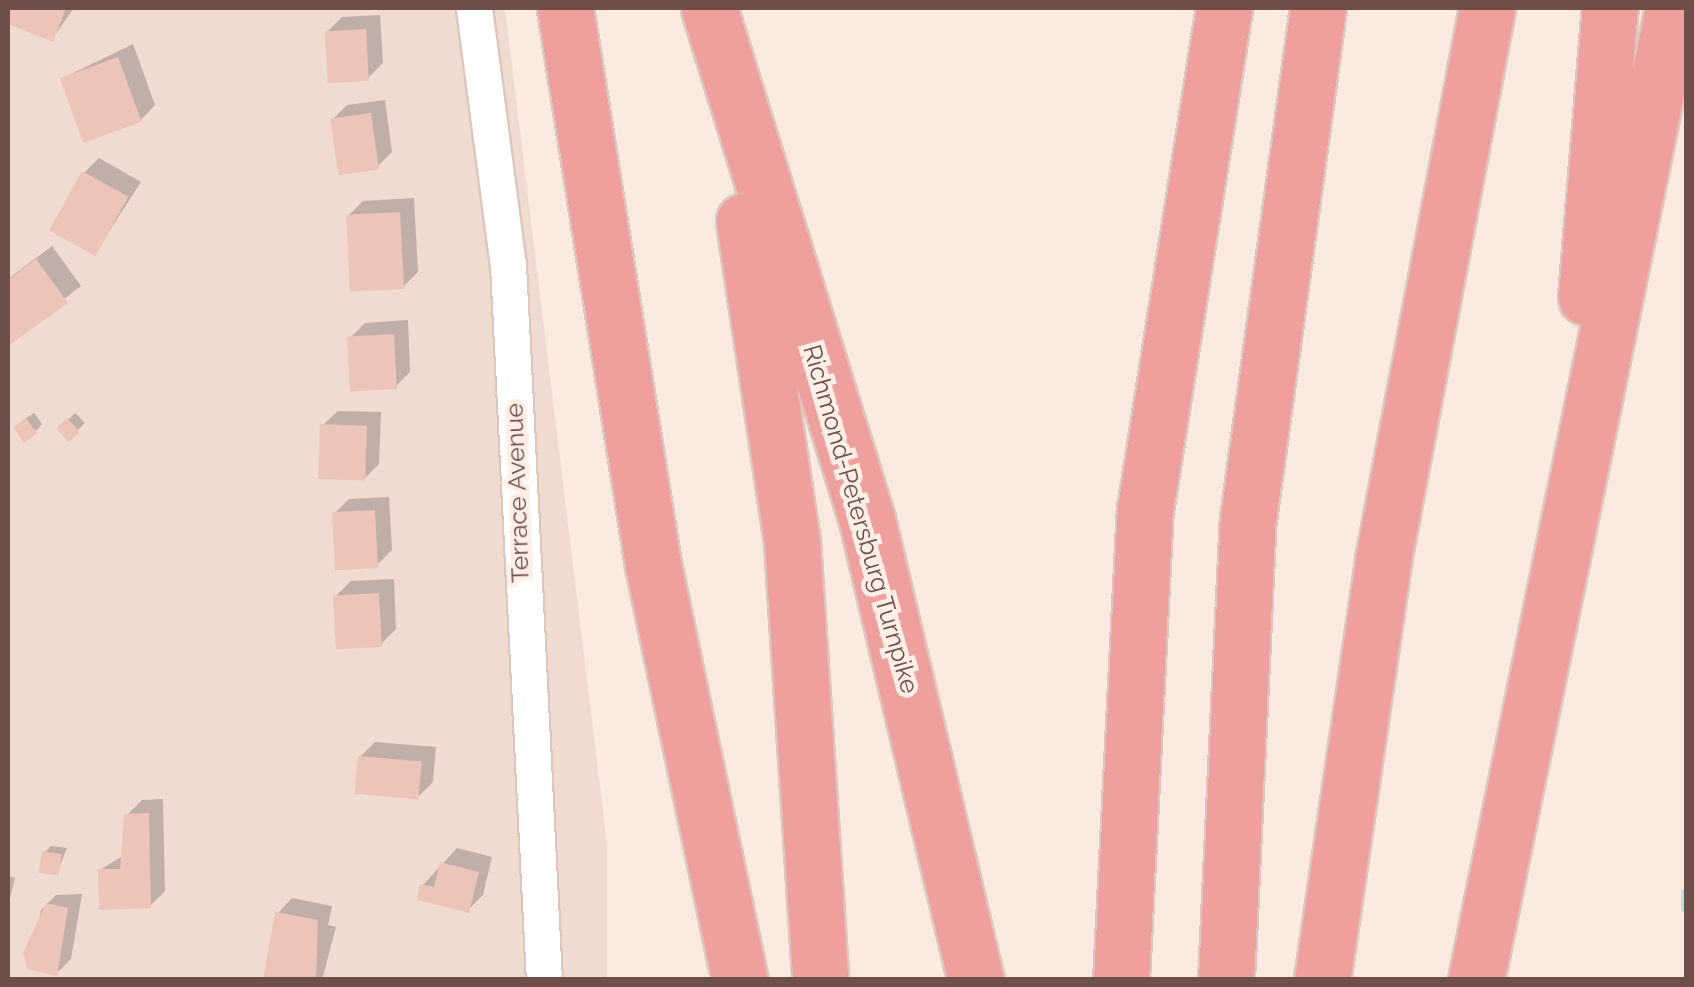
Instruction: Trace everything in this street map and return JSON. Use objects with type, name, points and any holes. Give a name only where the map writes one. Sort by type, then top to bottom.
[{"type":"highway","points":[[564,8],[667,642],[740,980]]},
{"type":"highway","points":[[705,8],[767,351],[792,542],[820,980]]},
{"type":"highway","name":"Richmond-Petersburg Turnpike","points":[[705,8],[867,520],[976,980]]},
{"type":"highway","points":[[1121,980],[1145,510],[1224,8]]},
{"type":"highway","points":[[1226,980],[1248,519],[1318,8]]},
{"type":"highway","points":[[1322,980],[1383,560],[1487,8]]},
{"type":"highway","points":[[1561,549],[1610,8]]},
{"type":"highway","points":[[1476,980],[1673,8]]},
{"type":"street","name":"Terrace Avenue","points":[[474,8],[508,265],[544,980]]},
{"type":"shaded area","points":[[8,8],[505,8],[607,844],[607,979],[8,979]]},
{"type":"building","points":[[8,8],[66,8],[53,42],[8,24]]},
{"type":"building","points":[[366,29],[369,81],[328,83],[325,31]]},
{"type":"building","points":[[118,57],[142,122],[83,143],[60,78]]},
{"type":"building","points":[[371,113],[379,169],[338,175],[330,119]]},
{"type":"building","points":[[82,171],[128,197],[95,256],[49,230]]},
{"type":"building","points":[[400,212],[404,289],[350,292],[346,215]]},
{"type":"building","points":[[36,259],[68,303],[8,346],[8,280]]},
{"type":"building","points":[[394,334],[397,389],[350,391],[347,336]]},
{"type":"building","points":[[26,418],[37,433],[24,443],[13,427]]},
{"type":"building","points":[[67,418],[80,432],[69,442],[56,428]]},
{"type":"building","points":[[320,424],[367,426],[365,481],[318,479]]},
{"type":"building","points":[[375,510],[378,568],[335,570],[332,512]]},
{"type":"building","points":[[379,593],[382,647],[336,649],[333,595]]},
{"type":"building","points":[[358,756],[422,762],[418,799],[355,794]]},
{"type":"building","points":[[149,813],[151,908],[99,910],[98,869],[120,869],[124,814]]},
{"type":"building","points":[[42,851],[62,854],[58,876],[39,873]]},
{"type":"building","points":[[440,862],[479,872],[469,913],[417,900],[420,884],[434,887]]},
{"type":"building","points":[[46,903],[68,908],[57,976],[27,969],[23,953]]},
{"type":"building","points":[[275,912],[318,920],[316,980],[263,980]]},
{"type":"waterway","points":[[1686,893],[1686,907]]}]
